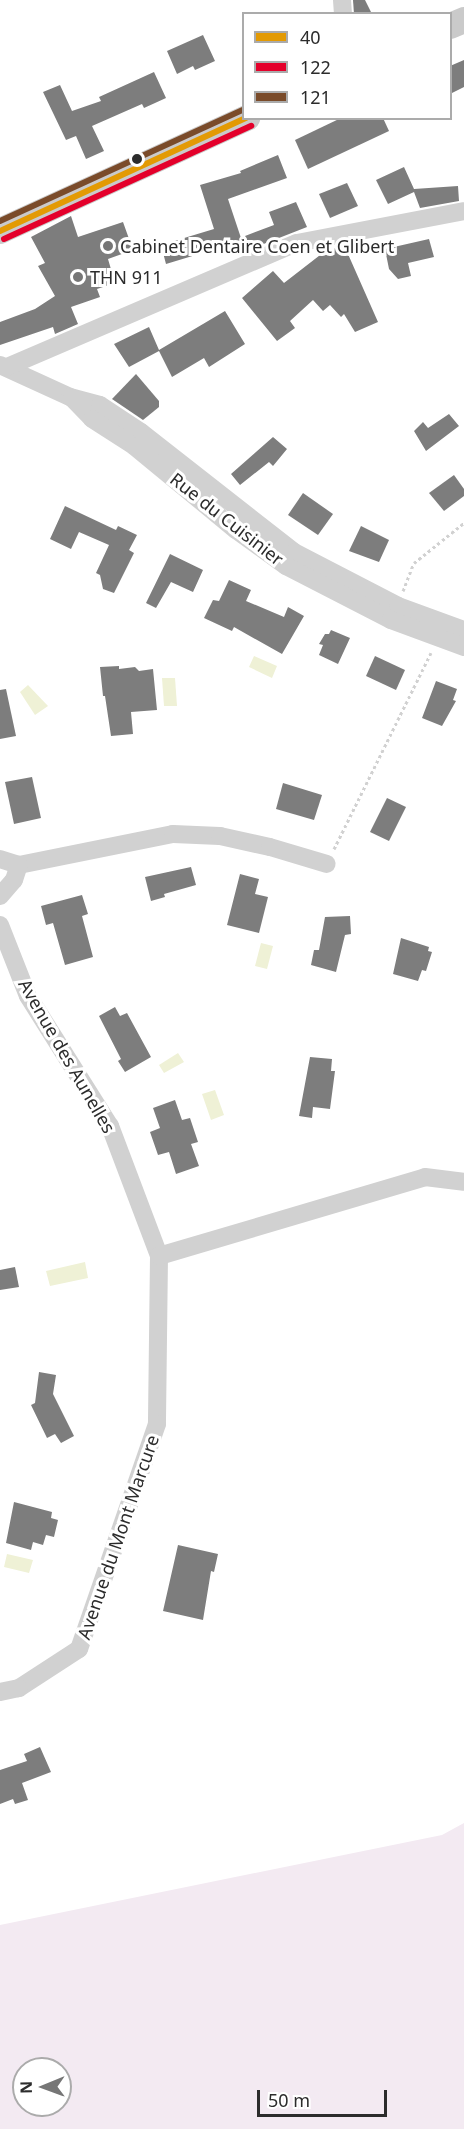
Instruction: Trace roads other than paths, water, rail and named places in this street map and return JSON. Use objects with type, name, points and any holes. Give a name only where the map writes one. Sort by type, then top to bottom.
[{"type":"main road","points":[[0,231],[243,120]]},
{"type":"street","points":[[4,366],[297,243],[464,212]]},
{"type":"street","name":"Rue du Cuisinier","points":[[4,366],[70,397],[100,405],[141,432],[294,552],[398,606],[464,630]]},
{"type":"street","name":"Rue du Cuisinier","points":[[70,397],[92,419],[134,446],[236,530],[286,566],[391,620],[464,647]]},
{"type":"street","points":[[0,859],[18,865],[172,834],[220,836],[270,847],[327,864]]},
{"type":"street","points":[[0,896],[14,880],[18,865]]},
{"type":"street","name":"Avenue des Aunelles","points":[[0,925],[28,996],[110,1126],[159,1256]]},
{"type":"street","points":[[159,1256],[425,1177],[464,1182]]},
{"type":"street","name":"Avenue du Mont Marcure","points":[[0,1692],[19,1688],[79,1649],[157,1424],[159,1256]]},
{"type":"place","name":"Cabinet Dentaire Coen et Glibert","points":[[108,246]]},
{"type":"place","name":"THN 911","points":[[78,277]]}]
